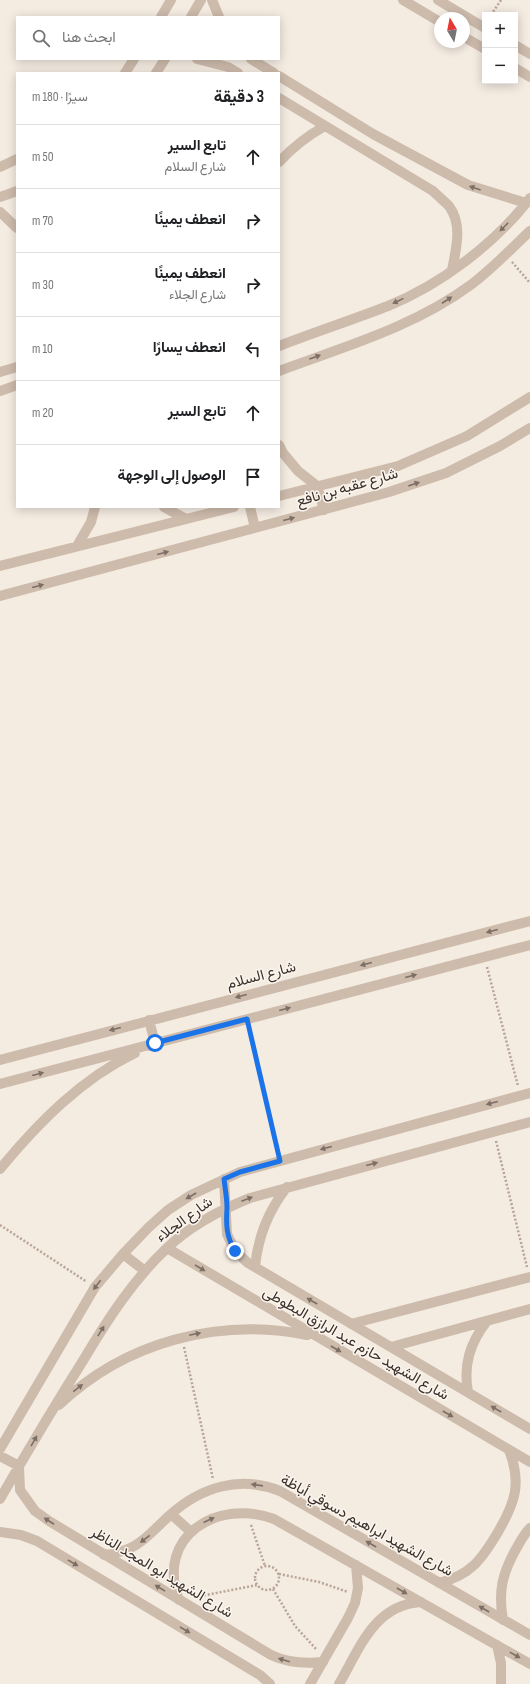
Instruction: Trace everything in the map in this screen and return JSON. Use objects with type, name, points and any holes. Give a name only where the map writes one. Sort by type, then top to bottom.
[{"type":"street","points":[[162,16],[171,0]]},
{"type":"street","points":[[192,16],[201,0]]},
{"type":"street","points":[[212,0],[219,16]]},
{"type":"street","points":[[403,0],[434,18]]},
{"type":"street","points":[[438,0],[482,26]]},
{"type":"street","points":[[470,41],[482,48]]},
{"type":"street","points":[[518,47],[530,54]]},
{"type":"street","points":[[126,72],[133,60]]},
{"type":"street","points":[[157,72],[164,60]]},
{"type":"street","points":[[202,60],[228,67],[236,72]]},
{"type":"street","points":[[253,60],[272,72]]},
{"type":"street","points":[[518,70],[530,77]]},
{"type":"street","points":[[280,77],[374,134],[468,185],[528,201],[502,229],[477,252],[420,290],[389,306],[280,346]]},
{"type":"street","points":[[297,109],[307,93]]},
{"type":"street","points":[[280,99],[432,191],[449,206],[458,227],[457,248],[452,270]]},
{"type":"street","points":[[280,161],[307,136],[325,126]]},
{"type":"street","points":[[0,167],[16,159]]},
{"type":"street","points":[[0,197],[16,191]]},
{"type":"street","points":[[0,212],[16,227]]},
{"type":"street","points":[[280,371],[396,328],[436,308],[472,284],[530,231]]},
{"type":"street","points":[[0,372],[16,367]]},
{"type":"street","points":[[0,391],[16,385]]},
{"type":"street","name":"شارع عقبه بن نافع","points":[[280,496],[398,466],[467,436],[530,397]]},
{"type":"street","name":"شارع عقبه بن نافع","points":[[0,596],[389,492],[446,473],[500,446],[530,428]]},
{"type":"street","points":[[280,447],[298,471],[317,486],[324,510]]},
{"type":"street","points":[[77,546],[91,522],[95,508]]},
{"type":"street","points":[[166,508],[186,519]]},
{"type":"street","points":[[0,566],[230,508]]},
{"type":"street","points":[[250,508],[254,528]]},
{"type":"street","name":"شارع السلام","points":[[0,1060],[530,921]]},
{"type":"street","points":[[0,1084],[530,945]]},
{"type":"street","points":[[148,1020],[155,1043]]},
{"type":"street","points":[[0,1169],[22,1141],[83,1085],[117,1061],[155,1043]]},
{"type":"street","name":"شارع الجلاء","points":[[0,1449],[95,1287],[123,1254],[168,1210],[191,1195],[240,1172],[525,1095]]},
{"type":"street","name":"شارع الجلاء","points":[[0,1500],[49,1414],[117,1305],[166,1248],[195,1226],[227,1207],[250,1198],[530,1122]]},
{"type":"street","name":"شارع الشهيد حازم عبد الرازق البطوطى","points":[[224,1179],[227,1207],[226,1225],[231,1243],[241,1258],[530,1429]]},
{"type":"street","points":[[255,1267],[256,1253],[264,1224],[270,1211],[287,1187]]},
{"type":"street","name":"شارع الشهيد حازم عبد الرازق البطوطى","points":[[166,1248],[530,1462]]},
{"type":"street","points":[[123,1254],[145,1271]]},
{"type":"street","points":[[351,1324],[530,1277]]},
{"type":"street","points":[[391,1347],[530,1309]]},
{"type":"street","points":[[468,1392],[466,1370],[469,1354],[474,1339],[487,1321]]},
{"type":"street","points":[[49,1414],[68,1397],[110,1366],[157,1344],[182,1337],[226,1330],[249,1329],[294,1332],[316,1337]]},
{"type":"street","points":[[439,1583],[460,1576],[477,1564],[490,1546],[511,1510],[515,1495],[516,1470],[509,1450]]},
{"type":"street","points":[[0,1456],[19,1466]]},
{"type":"street","name":"شارع الشهيد ابو المجد الناظر","points":[[19,1466],[20,1490],[35,1511],[49,1521],[271,1655],[281,1660],[301,1664],[324,1660]]},
{"type":"street","name":"شارع الشهيد ابراهيم دسوقي أباظة","points":[[104,1555],[136,1547],[145,1541],[171,1514],[192,1499],[215,1488],[234,1484],[253,1484],[280,1491],[530,1635]]},
{"type":"street","points":[[179,1600],[174,1582],[174,1564],[181,1545],[192,1532],[204,1522],[226,1514],[244,1512],[263,1514],[530,1664]]},
{"type":"street","points":[[171,1514],[192,1532]]},
{"type":"street","points":[[503,1620],[501,1597],[504,1573],[508,1562],[530,1528]]},
{"type":"street","points":[[0,1532],[21,1535],[37,1541],[260,1675],[270,1684]]},
{"type":"street","points":[[310,1684],[348,1618],[357,1596],[358,1580],[356,1565]]},
{"type":"street","points":[[339,1684],[371,1630],[382,1617],[396,1607],[404,1604],[422,1602]]},
{"type":"street","points":[[497,1645],[502,1663],[501,1684]]},
{"type":"path","points":[[493,12],[501,0]]},
{"type":"path","points":[[505,254],[530,282]]},
{"type":"path","points":[[484,957],[525,1095]]},
{"type":"path","points":[[247,1019],[280,1161]]},
{"type":"path","points":[[494,1131],[530,1277]]},
{"type":"path","points":[[0,1225],[95,1287]]},
{"type":"path","points":[[182,1337],[215,1488]]},
{"type":"path","points":[[244,1512],[257,1538],[265,1566]]},
{"type":"path","points":[[279,1574],[278,1584],[273,1589],[266,1591],[257,1585],[255,1581],[256,1573],[265,1566],[274,1568],[279,1574],[319,1582],[357,1596]]},
{"type":"path","points":[[179,1600],[257,1585]]},
{"type":"path","points":[[273,1589],[295,1626],[324,1660]]},
{"type":"route","points":[[155,1043],[247,1019],[280,1161],[240,1172],[224,1179],[227,1207],[227,1234],[235,1251]]}]
